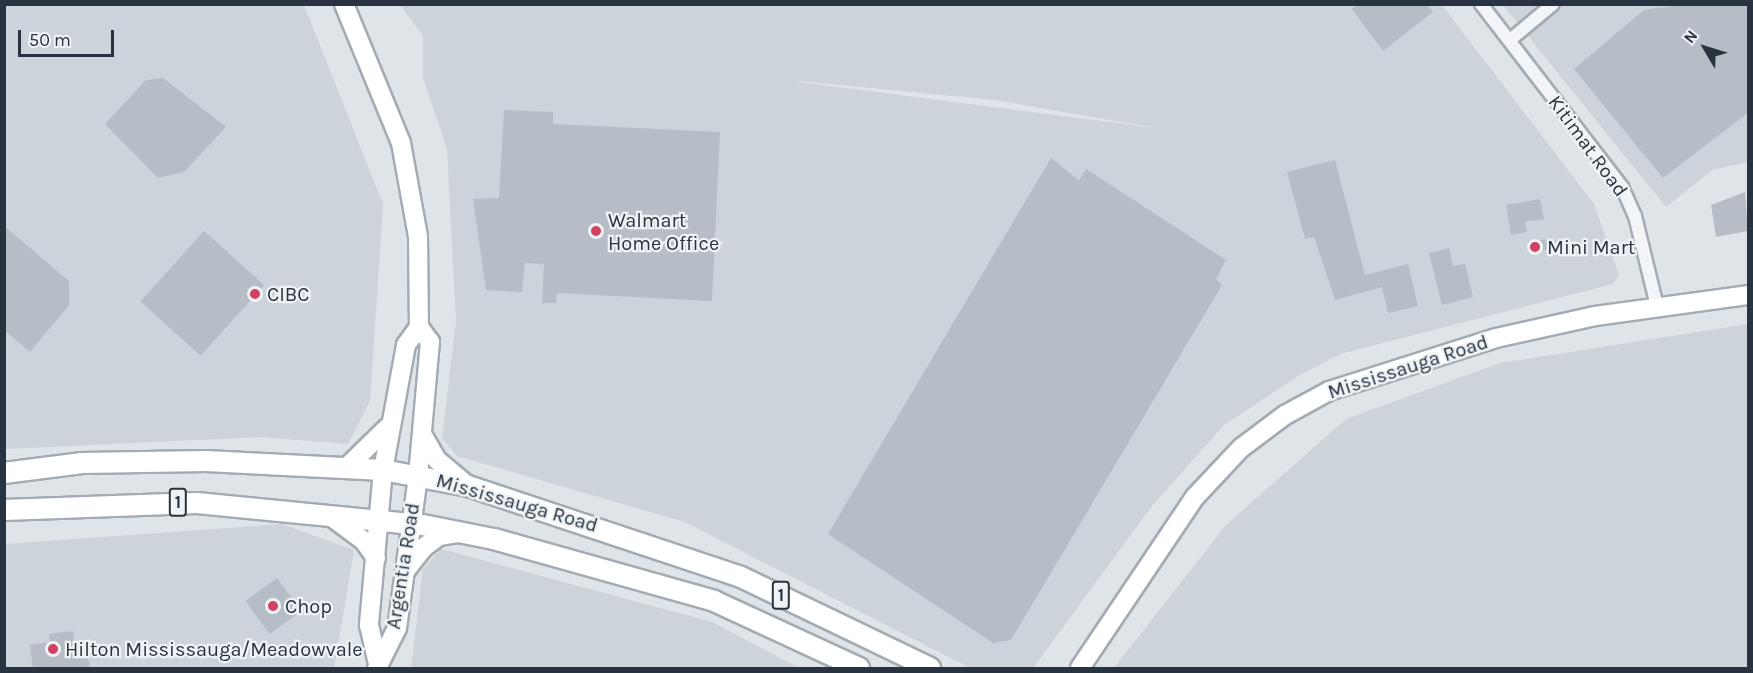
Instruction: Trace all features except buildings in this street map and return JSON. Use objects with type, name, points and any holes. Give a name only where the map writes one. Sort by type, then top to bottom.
[{"type":"main road","name":"Mississauga Road","points":[[4,473],[82,463],[347,467],[383,470],[468,486],[741,577],[930,669]]},
{"type":"main road","name":"Mississauga Road","points":[[4,510],[141,502],[325,511],[461,532],[714,601],[860,669]]},
{"type":"street","name":"Argentia Road","points":[[344,4],[401,143],[418,237],[419,327],[430,342],[422,434],[397,628],[378,666]]},
{"type":"street","name":"Kitimat Road","points":[[1481,4],[1622,187],[1635,216],[1657,306]]},
{"type":"street","points":[[1510,40],[1553,4]]},
{"type":"street","name":"Mississauga Road","points":[[1076,667],[1195,496],[1241,448],[1285,415],[1329,391],[1496,338],[1657,306],[1749,296]]},
{"type":"street","name":"Argentia Road","points":[[378,666],[369,625],[383,470],[406,345],[419,327]]},
{"type":"street","points":[[347,467],[390,425]]},
{"type":"street","points":[[422,434],[437,460],[468,486]]},
{"type":"street","points":[[325,511],[364,541],[376,558]]},
{"type":"street","points":[[404,572],[423,548],[439,536],[461,532]]},
{"type":"shaded area","points":[[4,5],[304,5],[383,204],[370,401],[348,444],[260,437],[5,449]]},
{"type":"shaded area","points":[[400,5],[1442,5],[1594,204],[1619,275],[1613,284],[1340,354],[1300,375],[1224,425],[1152,506],[1033,668],[970,668],[685,522],[457,456],[442,438],[456,322],[447,149],[423,78],[423,36]],"holes":[[[799,81],[994,100],[1157,128]]]},
{"type":"shaded area","points":[[1503,5],[1748,5],[1748,162],[1712,170],[1666,207]]},
{"type":"shaded area","points":[[1748,324],[1748,668],[1114,668],[1226,525],[1346,419],[1500,363]]},
{"type":"shaded area","points":[[282,524],[354,550],[334,668],[5,668],[5,544]]},
{"type":"shaded area","points":[[441,549],[712,622],[799,668],[411,668],[423,569]]},
{"type":"place","name":"Walmart Home Office","points":[[596,231]]},
{"type":"place","name":"Mini Mart","points":[[1535,247]]},
{"type":"place","name":"CIBC","points":[[255,294]]},
{"type":"place","name":"Chop","points":[[273,606]]},
{"type":"place","name":"Hilton Mississauga/Meadowvale","points":[[53,649]]}]
